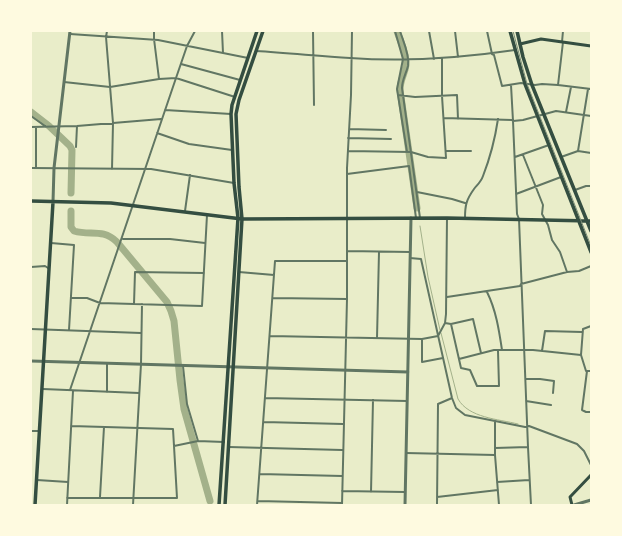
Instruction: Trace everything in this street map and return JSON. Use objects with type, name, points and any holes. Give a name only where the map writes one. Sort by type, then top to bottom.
[{"type":"main road","points":[[219,505],[240,218],[234,183],[231,114],[235,97],[257,31]]},
{"type":"main road","points":[[225,505],[239,272],[240,187],[236,114],[239,100],[263,31]]},
{"type":"main road","points":[[510,31],[525,84],[591,252]]},
{"type":"main road","points":[[517,31],[532,85],[589,221],[591,231]]},
{"type":"main road","points":[[520,44],[542,39],[591,46]]},
{"type":"main road","points":[[31,201],[111,202],[240,218],[465,218],[589,221]]},
{"type":"main road","points":[[35,505],[34,496],[37,480],[53,202]]},
{"type":"main road","points":[[573,505],[570,497],[591,475]]},
{"type":"street","points":[[107,31],[106,37],[113,123],[112,169]]},
{"type":"street","points":[[154,31],[159,79]]},
{"type":"street","points":[[67,505],[72,390],[79,362],[187,46],[195,31]]},
{"type":"street","points":[[222,31],[223,53]]},
{"type":"street","points":[[313,31],[314,105]]},
{"type":"street","points":[[258,501],[342,504],[347,299],[346,219],[352,31]]},
{"type":"street","points":[[395,31],[403,59],[398,82],[398,95],[407,152]]},
{"type":"street","points":[[400,31],[408,60],[408,67],[402,83],[417,192],[418,218]]},
{"type":"street","points":[[429,31],[434,59]]},
{"type":"street","points":[[455,31],[458,57]]},
{"type":"street","points":[[487,31],[492,54],[494,55],[502,86],[521,83],[532,85],[558,85],[589,89],[583,115],[578,151]]},
{"type":"street","points":[[558,85],[563,31]]},
{"type":"street","points":[[53,202],[54,168],[70,32],[106,37],[154,40],[248,58]]},
{"type":"street","points":[[256,51],[351,58],[408,60],[492,54],[515,50]]},
{"type":"street","points":[[348,151],[411,152],[428,157],[446,158],[442,96],[442,58]]},
{"type":"street","points":[[181,64],[241,80]]},
{"type":"street","points":[[64,82],[110,87],[159,79],[176,78],[235,97]]},
{"type":"street","points":[[510,85],[516,194],[519,219],[531,505]]},
{"type":"street","points":[[566,112],[571,87]]},
{"type":"street","points":[[398,95],[415,97],[457,95],[458,119]]},
{"type":"street","points":[[165,110],[231,114]]},
{"type":"street","points":[[444,118],[498,119],[513,121],[523,120],[556,111],[591,116]]},
{"type":"street","points":[[31,116],[46,127]]},
{"type":"street","points":[[31,127],[77,126],[162,119]]},
{"type":"street","points":[[465,218],[465,203],[484,175],[494,144],[493,138],[498,119]]},
{"type":"street","points":[[76,147],[77,126]]},
{"type":"street","points":[[36,127],[36,168]]},
{"type":"street","points":[[349,129],[386,130]]},
{"type":"street","points":[[157,133],[189,144],[232,150]]},
{"type":"street","points":[[348,138],[391,139]]},
{"type":"street","points":[[515,157],[549,144]]},
{"type":"street","points":[[446,151],[471,151]]},
{"type":"street","points":[[561,157],[578,151],[591,153]]},
{"type":"street","points":[[523,155],[543,205],[542,214],[544,220],[548,225],[552,240],[560,252],[568,272]]},
{"type":"street","points":[[347,174],[409,166],[418,218]]},
{"type":"street","points":[[31,168],[151,169],[234,183]]},
{"type":"street","points":[[185,211],[190,175]]},
{"type":"street","points":[[516,194],[561,176]]},
{"type":"street","points":[[575,190],[586,186],[591,186]]},
{"type":"street","points":[[417,192],[465,203]]},
{"type":"street","points":[[71,298],[87,298],[100,303],[202,306],[207,214]]},
{"type":"street","points":[[405,505],[411,218]]},
{"type":"street","points":[[438,336],[444,323],[447,297],[447,218]]},
{"type":"street","points":[[122,239],[170,239],[205,243]]},
{"type":"street","points":[[51,243],[74,245],[69,330]]},
{"type":"street","points":[[347,251],[410,252]]},
{"type":"street","points":[[377,338],[379,252]]},
{"type":"street","points":[[410,258],[421,259],[452,398],[456,408],[465,415],[527,427],[529,426],[577,444],[584,450],[591,465]]},
{"type":"street","points":[[257,505],[275,261],[346,261]]},
{"type":"street","points":[[31,267],[45,266],[50,268]]},
{"type":"street","points":[[447,297],[520,286],[521,284],[568,272],[579,271],[591,266]]},
{"type":"street","points":[[134,304],[135,272],[204,273]]},
{"type":"street","points":[[239,272],[274,275]]},
{"type":"street","points":[[487,292],[498,322],[502,350]]},
{"type":"street","points":[[273,298],[347,299]]},
{"type":"street","points":[[133,505],[141,364],[142,304]]},
{"type":"street","points":[[444,323],[451,324],[473,319],[481,353]]},
{"type":"street","points":[[451,324],[461,368],[470,370],[477,386],[499,386],[498,350]]},
{"type":"street","points":[[591,326],[583,329],[581,355],[584,369],[587,371],[582,410],[591,412]]},
{"type":"street","points":[[31,329],[141,333]]},
{"type":"street","points":[[542,351],[545,331],[582,332]]},
{"type":"street","points":[[270,336],[422,339],[438,336]]},
{"type":"street","points":[[422,339],[422,362],[443,358]]},
{"type":"street","points":[[459,359],[498,350],[542,351],[581,355]]},
{"type":"street","points":[[31,361],[408,372]]},
{"type":"street","points":[[107,363],[107,392]]},
{"type":"street","points":[[182,365],[187,404],[198,441]]},
{"type":"street","points":[[526,379],[554,381],[553,393]]},
{"type":"street","points":[[42,389],[139,393]]},
{"type":"street","points":[[265,398],[407,401]]},
{"type":"street","points":[[437,505],[438,404],[452,398]]},
{"type":"street","points":[[371,492],[373,400]]},
{"type":"street","points":[[526,401],[551,405]]},
{"type":"street","points":[[495,421],[495,455],[499,505]]},
{"type":"street","points":[[264,422],[343,424]]},
{"type":"street","points":[[67,498],[177,498],[173,429],[71,426]]},
{"type":"street","points":[[100,498],[104,427]]},
{"type":"street","points":[[31,431],[40,431]]},
{"type":"street","points":[[174,446],[198,441],[224,442]]},
{"type":"street","points":[[495,448],[528,446]]},
{"type":"street","points":[[228,447],[343,450]]},
{"type":"street","points":[[406,453],[495,455]]},
{"type":"street","points":[[260,474],[342,476]]},
{"type":"street","points":[[37,480],[68,482]]},
{"type":"street","points":[[497,482],[529,480]]},
{"type":"street","points":[[437,497],[498,490]]},
{"type":"street","points":[[342,491],[405,492]]},
{"type":"street","points":[[573,505],[591,500]]},
{"type":"waterway","points":[[397,31],[406,61],[400,90],[417,208]]},
{"type":"waterway","points":[[31,112],[49,126],[70,146],[72,150],[71,193]]},
{"type":"waterway","points":[[71,211],[71,227],[74,231],[101,234],[112,238],[167,302],[174,321],[184,409],[210,501]]},
{"type":"waterway","points":[[420,226],[428,277],[440,330]]},
{"type":"waterway","points":[[441,333],[458,399],[463,405],[469,410],[485,417],[518,424]]},
{"type":"tram line","points":[[513,31],[527,84],[591,246]]}]
